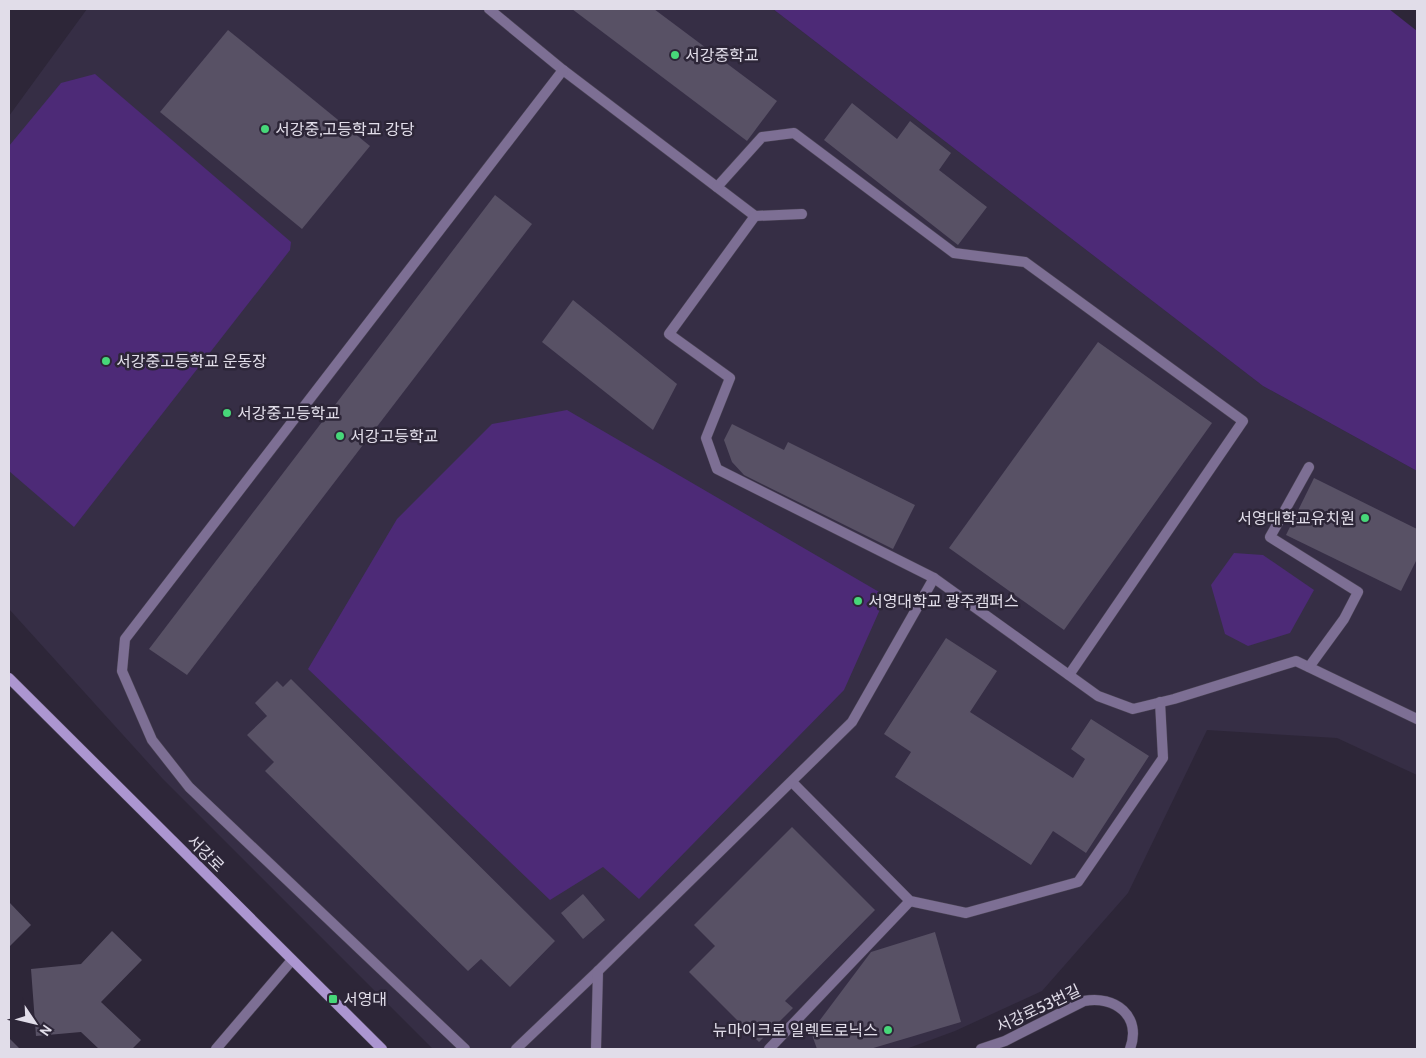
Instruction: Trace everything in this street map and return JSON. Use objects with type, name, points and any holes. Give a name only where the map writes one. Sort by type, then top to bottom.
[{"type":"main road","name":"서강로","points":[[9,678],[382,1049]]},
{"type":"street","points":[[489,9],[563,70],[755,216],[802,214]]},
{"type":"street","points":[[465,1049],[189,787],[152,740],[122,671],[126,639],[563,70]]},
{"type":"street","points":[[716,187],[762,137],[794,133],[954,253],[1025,262],[1243,421],[1069,675]]},
{"type":"street","points":[[755,216],[669,334],[730,378],[706,438],[717,469],[934,578],[1098,696],[1133,709],[1296,661],[1417,720]]},
{"type":"street","points":[[1309,466],[1270,537],[1358,592],[1344,619],[1309,667]]},
{"type":"street","points":[[516,1049],[852,722],[934,578]]},
{"type":"street","points":[[792,782],[910,901],[966,913],[1078,882],[1163,758],[1160,702]]},
{"type":"street","points":[[769,1049],[910,901]]},
{"type":"street","points":[[216,1049],[292,960]]},
{"type":"street","points":[[596,1049],[598,971]]},
{"type":"street","name":"서강로53번길","points":[[981,1049],[1005,1041],[1084,1000],[1096,998],[1109,1000],[1120,1007],[1128,1017],[1133,1029],[1130,1049]]},
{"type":"shaded area","name":"서영대학교 광주캠퍼스","points":[[87,9],[773,9],[1263,386],[1417,471],[1417,775],[1337,738],[1207,730],[1128,893],[1042,991],[955,1031],[906,1049],[433,1049],[162,778],[9,609],[9,116]]},
{"type":"shaded area","points":[[773,9],[1389,9],[1417,31],[1417,471],[1263,386]]},
{"type":"shaded area","name":"서강중고등학교 운동장","points":[[95,74],[291,242],[290,250],[74,527],[9,471],[9,146],[61,83]]},
{"type":"shaded area","points":[[567,410],[886,596],[844,690],[639,899],[603,867],[550,900],[308,669],[397,519],[492,424]]},
{"type":"shaded area","points":[[1234,553],[1263,555],[1314,590],[1290,633],[1248,646],[1225,634],[1211,585]]},
{"type":"building","name":"서강중학교","points":[[572,9],[654,9],[777,101],[747,141]]},
{"type":"building","name":"서강중,고등학교 강당","points":[[228,30],[370,146],[302,229],[160,112]]},
{"type":"building","points":[[852,103],[897,139],[910,121],[951,153],[939,170],[987,207],[958,245],[824,140]]},
{"type":"building","name":"서강고등학교","points":[[495,195],[532,224],[187,675],[149,649]]},
{"type":"building","points":[[573,300],[677,384],[653,430],[542,342]]},
{"type":"building","points":[[1098,342],[1212,423],[1064,630],[949,548]]},
{"type":"building","points":[[732,424],[784,450],[788,442],[915,505],[893,549],[744,475],[732,462],[724,440]]},
{"type":"building","points":[[1314,478],[1417,529],[1417,559],[1401,591],[1286,535]]},
{"type":"building","points":[[946,638],[997,671],[970,712],[1073,778],[1085,759],[1071,749],[1091,719],[1149,756],[1086,853],[1053,831],[1031,865],[895,777],[911,752],[884,734]]},
{"type":"building","points":[[291,679],[555,941],[510,987],[481,959],[468,971],[265,771],[274,762],[247,735],[267,716],[255,703],[277,681],[283,687]]},
{"type":"building","points":[[792,827],[875,910],[785,1001],[793,1008],[759,1042],[689,972],[715,946],[694,925]]},
{"type":"building","points":[[583,894],[605,920],[583,939],[561,913]]},
{"type":"building","points":[[9,902],[31,925],[9,947]]},
{"type":"building","points":[[112,931],[142,960],[101,1002],[141,1040],[132,1049],[99,1049],[81,1032],[36,1036],[31,969],[81,964]]},
{"type":"building","points":[[935,932],[961,1022],[870,1049],[817,1049],[811,1032],[871,952]]},
{"type":"building","points":[[9,1038],[20,1049],[9,1049]]},
{"type":"place","name":"서강중학교","points":[[675,55]]},
{"type":"place","name":"서강중,고등학교 강당","points":[[265,129]]},
{"type":"place","name":"서강중고등학교 운동장","points":[[106,361]]},
{"type":"place","name":"서강중고등학교","points":[[227,413]]},
{"type":"place","name":"서강고등학교","points":[[340,436]]},
{"type":"place","name":"서영대학교유치원","points":[[1365,518]]},
{"type":"place","name":"서영대학교 광주캠퍼스","points":[[858,601]]},
{"type":"place","name":"서영대","points":[[333,999]]},
{"type":"place","name":"뉴마이크로 일렉트로닉스","points":[[888,1030]]}]
